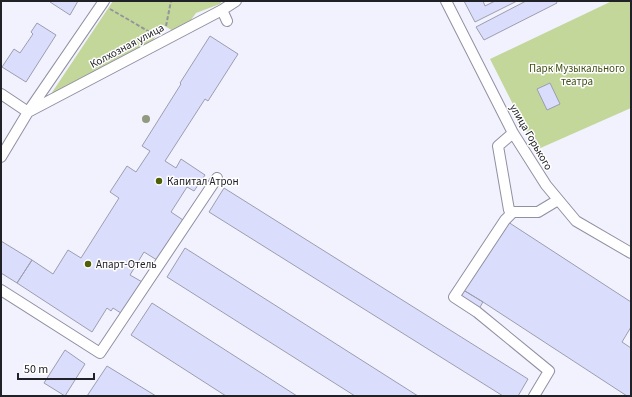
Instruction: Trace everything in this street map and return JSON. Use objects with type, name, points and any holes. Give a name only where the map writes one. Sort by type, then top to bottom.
[{"type":"street","name":"Колхозная улица","points":[[28,112],[222,10],[236,1]]},
{"type":"street","name":"улица Горького","points":[[446,1],[513,133],[546,185],[576,221],[631,253]]},
{"type":"street","points":[[1,157],[28,112],[103,2]]},
{"type":"street","points":[[222,10],[227,21]]},
{"type":"street","points":[[1,94],[28,112]]},
{"type":"street","points":[[513,133],[498,146],[509,210],[513,212],[538,212],[558,200]]},
{"type":"street","points":[[1,290],[100,353],[217,178]]},
{"type":"street","points":[[513,212],[505,220],[454,297],[477,312],[549,371],[534,396]]},
{"type":"path","points":[[166,26],[171,1]]},
{"type":"path","points":[[103,2],[156,36]]},
{"type":"green space","points":[[113,1],[222,1],[220,4],[196,13],[180,35],[163,25],[149,46],[49,97]]},
{"type":"green space","name":"Парк Музыкального театра","points":[[612,1],[631,1],[631,108],[536,150],[490,59]]},
{"type":"building","points":[[50,1],[78,1],[70,15]]},
{"type":"building","points":[[464,1],[483,1],[485,6],[495,1],[517,1],[475,22]]},
{"type":"building","points":[[526,1],[556,1],[557,3],[484,40],[476,27]]},
{"type":"building","points":[[37,23],[56,35],[26,82],[2,67],[14,49],[20,53],[33,34],[31,32]]},
{"type":"building","name":"Капитал Атрон","points":[[210,36],[238,54],[208,101],[205,99],[165,161],[176,168],[181,159],[205,175],[194,191],[187,187],[171,212],[183,220],[157,260],[144,252],[130,275],[144,283],[124,315],[113,308],[111,311],[107,308],[92,332],[17,283],[32,260],[53,274],[68,250],[81,258],[119,198],[110,192],[127,166],[136,172],[150,151],[142,146]]},
{"type":"building","points":[[550,83],[560,104],[547,110],[537,89]]},
{"type":"building","points":[[224,188],[528,379],[518,396],[503,396],[209,212]]},
{"type":"building","points":[[505,220],[631,302],[631,327],[622,342],[631,348],[631,396],[627,396],[460,288]]},
{"type":"building","points":[[1,241],[32,260],[17,283],[1,273]]},
{"type":"building","points":[[185,248],[418,396],[355,396],[167,277]]},
{"type":"building","points":[[460,288],[483,302],[477,312],[454,297]]},
{"type":"building","points":[[152,303],[297,396],[226,396],[131,335]]},
{"type":"building","points":[[65,350],[85,364],[65,396],[44,383]]},
{"type":"building","points":[[107,366],[156,396],[87,396]]},
{"type":"place","name":"Капитал Атрон","points":[[159,181]]},
{"type":"place","name":"Апарт-Отель","points":[[88,264]]}]
